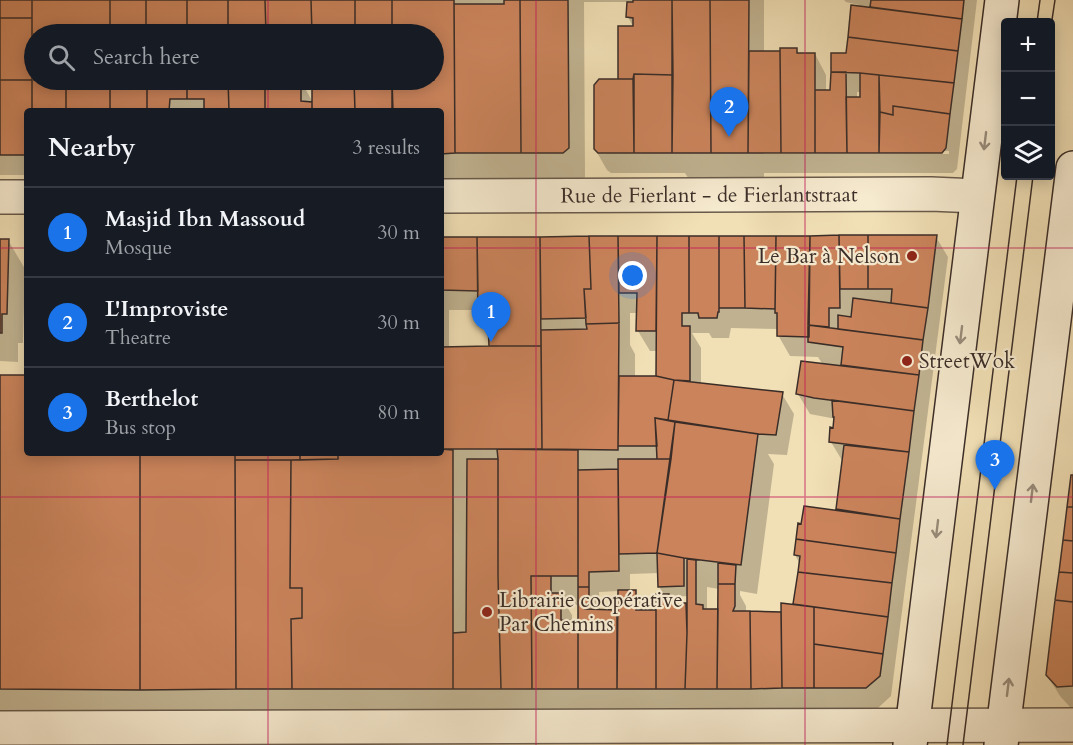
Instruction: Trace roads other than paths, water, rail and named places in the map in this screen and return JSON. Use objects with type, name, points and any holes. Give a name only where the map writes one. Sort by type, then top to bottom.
[{"type":"street","points":[[912,735],[1002,0]]},
{"type":"street","points":[[1002,735],[1072,186]]},
{"type":"street","name":"Rue de Fierlant - de Fierlantstraat","points":[[444,196],[931,194],[977,196]]},
{"type":"street","points":[[0,197],[24,197]]},
{"type":"street","points":[[0,728],[1002,735],[1073,725]]},
{"type":"tram line","points":[[1038,18],[1040,0]]},
{"type":"tram line","points":[[1052,18],[1055,0]]},
{"type":"tram line","points":[[947,745],[1017,180]]},
{"type":"tram line","points":[[963,745],[1033,180]]},
{"type":"place","name":"L'Improviste","points":[[729,137]]},
{"type":"place","name":"Le Bar à Nelson","points":[[912,256]]},
{"type":"place","name":"Masjid Ibn Massoud","points":[[491,342]]},
{"type":"place","name":"StreetWok","points":[[907,361]]},
{"type":"place","name":"Berthelot","points":[[995,490]]},
{"type":"place","name":"Librairie coopérative Par Chemins","points":[[487,612]]}]
